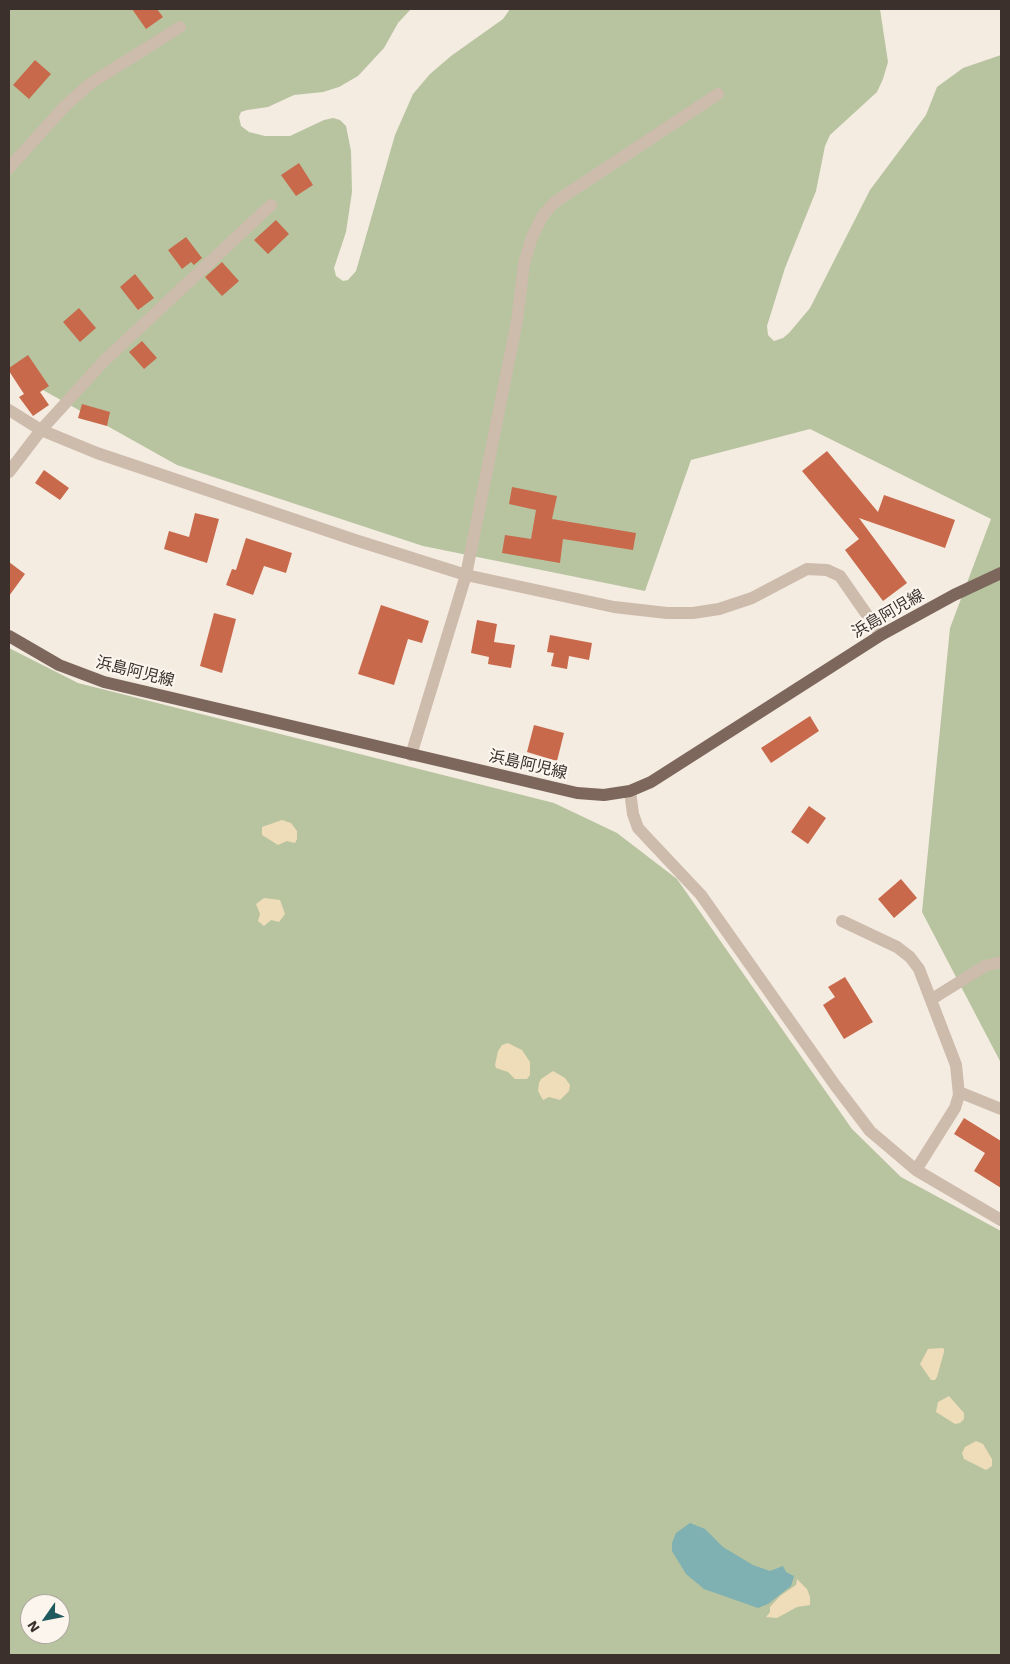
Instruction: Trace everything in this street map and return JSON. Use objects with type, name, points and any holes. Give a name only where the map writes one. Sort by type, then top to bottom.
[{"type":"main road","name":"浜島阿児線","points":[[9,636],[58,665],[104,682],[577,793],[604,795],[630,791],[651,782],[881,635],[954,595],[1001,573]]},
{"type":"street","points":[[9,168],[65,106],[92,83],[180,27]]},
{"type":"street","points":[[411,755],[466,576],[517,321],[524,264],[532,236],[543,216],[555,202],[718,94]]},
{"type":"street","points":[[9,472],[41,430],[104,361],[271,205]]},
{"type":"street","points":[[9,410],[41,430],[97,453],[466,576],[614,607],[644,612],[693,613],[734,605],[776,587],[807,569],[820,568],[840,576],[881,635]]},
{"type":"street","points":[[630,791],[633,814],[638,828],[701,895],[835,1085],[870,1131],[916,1170],[1001,1220]]},
{"type":"street","points":[[842,921],[897,947],[910,957],[919,969],[932,999],[956,1065],[959,1092],[955,1108],[916,1170]]},
{"type":"street","points":[[932,999],[985,966],[1001,962]]},
{"type":"street","points":[[959,1092],[1001,1109]]},
{"type":"green space","points":[[9,9],[411,9],[398,23],[384,48],[358,76],[339,87],[323,92],[294,95],[268,107],[241,112],[239,117],[241,126],[249,132],[265,136],[290,136],[324,120],[333,118],[340,120],[346,126],[351,151],[352,192],[346,232],[334,268],[336,276],[343,281],[348,280],[356,271],[395,135],[413,94],[430,74],[451,56],[503,19],[510,9],[880,9],[888,62],[883,79],[877,92],[830,135],[825,146],[816,191],[785,268],[767,326],[768,335],[774,341],[783,338],[789,333],[810,308],[870,190],[926,115],[937,87],[963,68],[1001,55],[1001,1063],[922,912],[950,628],[991,519],[810,429],[691,460],[645,591],[423,546],[177,465],[9,371]]},
{"type":"green space","points":[[9,648],[78,683],[554,803],[617,833],[677,879],[852,1129],[901,1177],[1001,1231],[1001,1655],[9,1655]]},
{"type":"sand","points":[[282,820],[291,823],[297,831],[295,843],[287,841],[278,845],[262,835],[262,827]]},
{"type":"sand","points":[[264,898],[280,900],[285,914],[279,922],[271,920],[264,926],[258,921],[260,914],[256,904]]},
{"type":"sand","points":[[508,1043],[522,1050],[530,1062],[530,1075],[527,1079],[515,1079],[508,1072],[496,1068],[498,1051],[502,1045]]},
{"type":"sand","points":[[553,1071],[565,1078],[570,1085],[569,1091],[560,1100],[549,1097],[543,1100],[538,1091],[539,1083],[541,1079]]},
{"type":"sand","points":[[942,1348],[944,1352],[937,1377],[935,1380],[931,1380],[920,1364],[928,1349]]},
{"type":"sand","points":[[949,1396],[964,1413],[964,1419],[960,1423],[955,1424],[936,1412],[938,1402]]},
{"type":"sand","points":[[976,1441],[983,1444],[992,1459],[992,1466],[986,1470],[964,1459],[962,1453],[965,1447]]},
{"type":"sand","points":[[797,1579],[807,1589],[810,1605],[797,1607],[777,1618],[766,1617],[770,1612],[770,1607],[780,1596],[796,1585]]},
{"type":"water","points":[[690,1523],[705,1529],[723,1547],[753,1565],[770,1571],[783,1566],[786,1572],[794,1576],[791,1586],[768,1604],[758,1608],[704,1589],[686,1574],[672,1551],[672,1543],[676,1533]]},
{"type":"building","points":[[132,9],[157,9],[163,17],[146,29]]},
{"type":"building","points":[[35,60],[51,74],[29,99],[13,85]]},
{"type":"building","points":[[299,163],[313,185],[296,196],[281,175]]},
{"type":"building","points":[[276,220],[289,234],[268,254],[254,240]]},
{"type":"building","points":[[186,237],[202,258],[194,265],[191,262],[182,269],[168,250]]},
{"type":"building","points":[[222,262],[239,281],[222,296],[205,277]]},
{"type":"building","points":[[135,274],[154,298],[138,310],[120,287]]},
{"type":"building","points":[[79,308],[96,328],[80,342],[63,322]]},
{"type":"building","points":[[142,341],[157,358],[144,369],[129,352]]},
{"type":"building","points":[[28,355],[49,386],[40,392],[49,405],[33,416],[19,397],[24,394],[9,371],[9,368]]},
{"type":"building","points":[[82,404],[110,412],[107,426],[78,418]]},
{"type":"building","points":[[827,451],[878,512],[884,495],[955,520],[945,548],[859,518],[907,583],[883,601],[845,550],[859,539],[802,471]]},
{"type":"building","points":[[44,470],[69,488],[60,500],[35,483]]},
{"type":"building","points":[[512,487],[557,496],[552,519],[636,533],[633,550],[563,539],[560,563],[502,553],[505,535],[531,539],[536,510],[509,504]]},
{"type":"building","points":[[195,513],[219,519],[207,563],[164,549],[169,531],[189,537]]},
{"type":"building","points":[[246,538],[292,553],[286,573],[264,566],[253,595],[226,585],[232,569],[236,570]]},
{"type":"building","points":[[9,562],[25,574],[9,596]]},
{"type":"building","points":[[381,605],[429,621],[422,643],[408,639],[394,685],[358,674]]},
{"type":"building","points":[[214,613],[236,619],[222,673],[200,666]]},
{"type":"building","points":[[477,620],[497,624],[494,642],[515,645],[511,668],[488,664],[489,657],[471,653]]},
{"type":"building","points":[[550,635],[592,643],[589,660],[569,656],[567,669],[551,666],[554,653],[547,652]]},
{"type":"building","points":[[810,716],[819,731],[771,763],[761,748]]},
{"type":"building","points":[[534,725],[564,733],[557,761],[527,752]]},
{"type":"building","points":[[809,806],[826,818],[808,844],[791,832]]},
{"type":"building","points":[[901,879],[917,898],[894,918],[878,899]]},
{"type":"building","points":[[845,977],[873,1022],[844,1039],[823,1005],[835,997],[828,987]]},
{"type":"building","points":[[964,1118],[1001,1141],[1001,1188],[974,1171],[985,1153],[954,1134]]}]
